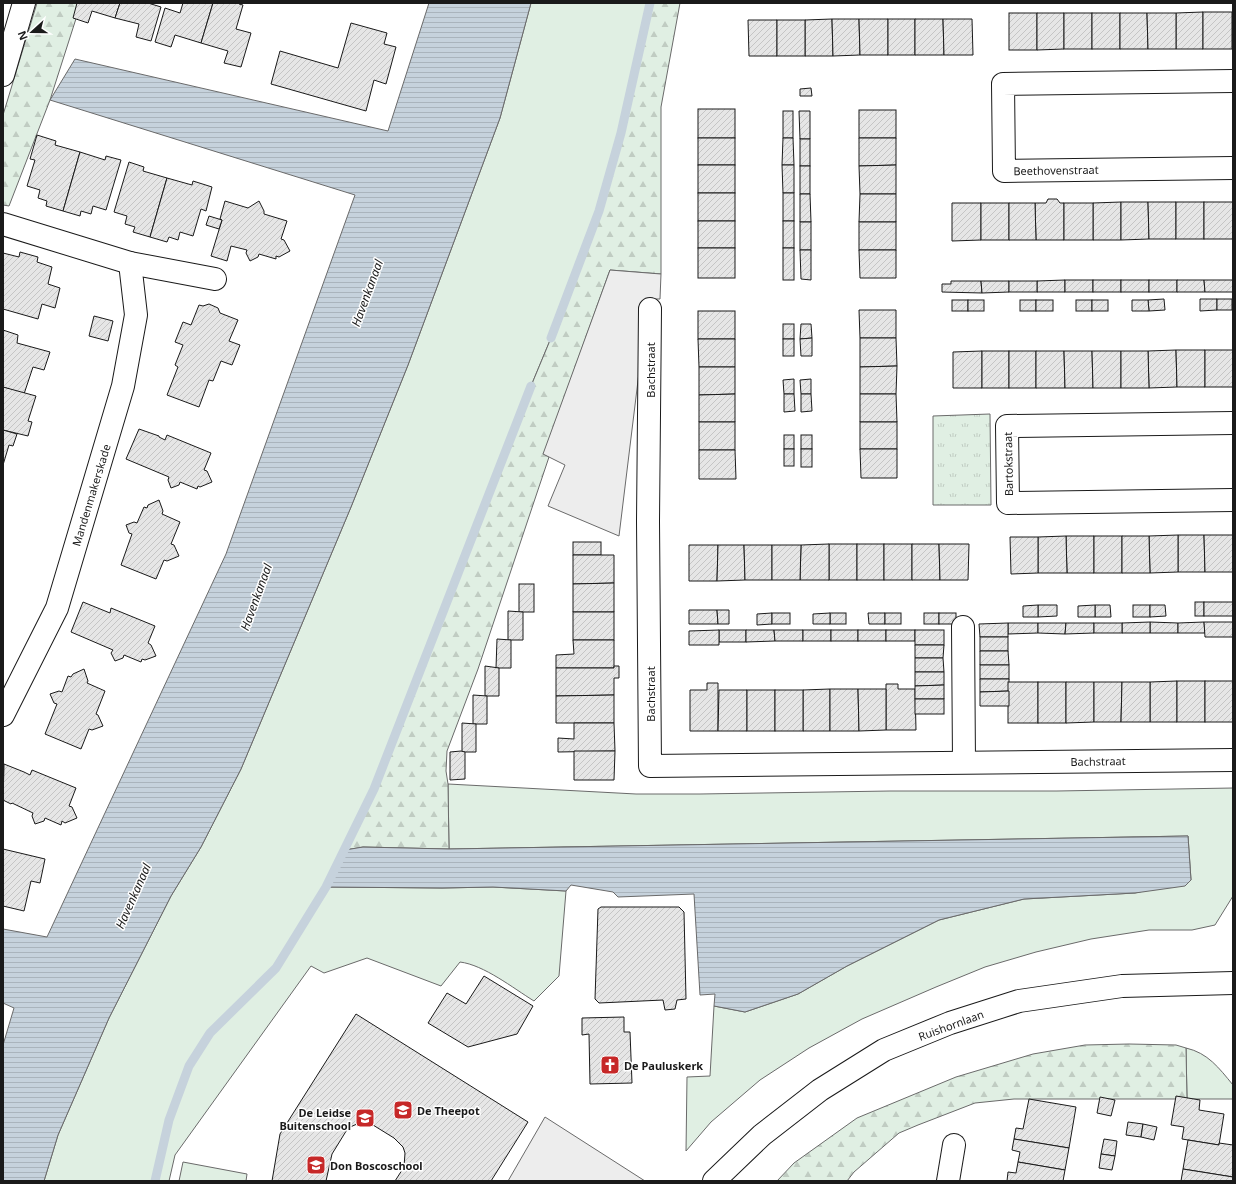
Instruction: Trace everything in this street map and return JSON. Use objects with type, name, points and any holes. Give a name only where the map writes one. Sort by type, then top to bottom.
[{"type":"street","points":[[3,74],[24,3]]},
{"type":"street","name":"Beethovenstraat","points":[[1233,81],[1003,84],[1004,171],[1233,168]]},
{"type":"street","points":[[3,224],[130,263],[215,280]]},
{"type":"street","name":"Mandenmakerskade","points":[[3,715],[57,608],[123,386],[136,315],[130,263]]},
{"type":"street","name":"Bachstraat","points":[[650,309],[648,521],[650,766],[1233,760]]},
{"type":"street","name":"Bartokstraat","points":[[1233,423],[1007,426],[1008,503],[1233,500]]},
{"type":"street","points":[[963,627],[964,762]]},
{"type":"street","name":"Ruishornlaan","points":[[714,1181],[762,1135],[820,1090],[884,1050],[950,1023],[1019,1001],[1115,987],[1233,983]]},
{"type":"street","points":[[948,1181],[954,1145]]},
{"type":"green space","points":[[37,3],[81,3],[50,100],[9,206],[3,205],[3,115]]},
{"type":"green space","points":[[531,3],[650,3],[621,133],[599,211],[551,338],[374,789],[327,887],[493,887],[566,891],[559,976],[534,1001],[488,972],[460,962],[441,986],[367,958],[324,973],[311,966],[175,1155],[169,1181],[44,1181],[58,1135],[109,1018],[171,896],[201,847],[241,769],[351,507],[408,365],[500,118]]},
{"type":"green space","points":[[650,3],[680,3],[661,107],[661,274],[610,270],[544,454],[549,457],[478,669],[447,751],[446,771],[448,784],[449,849],[363,847],[345,850],[374,789],[551,338],[599,211],[621,133]]},
{"type":"green space","points":[[990,414],[991,505],[933,505],[933,416]]},
{"type":"green space","points":[[448,784],[636,794],[1057,791],[1233,788],[1233,896],[1215,925],[1192,930],[1149,930],[1091,939],[1036,952],[985,967],[862,1019],[809,1048],[760,1080],[711,1122],[686,1151],[687,1077],[710,1076],[714,1006],[745,1012],[798,994],[847,966],[939,920],[1024,899],[1135,893],[1191,880],[1188,836],[449,849]]},
{"type":"green space","points":[[1085,1045],[1176,1045],[1186,1048],[1187,1099],[1014,1099],[975,1103],[899,1133],[854,1172],[847,1181],[777,1181],[794,1163],[857,1118],[956,1077],[1033,1054]]},
{"type":"green space","points":[[1186,1048],[1194,1050],[1207,1057],[1218,1067],[1233,1085],[1233,1099],[1187,1099]]},
{"type":"green space","points":[[183,1162],[247,1174],[246,1181],[179,1181]]},
{"type":"shaded area","points":[[610,270],[661,274],[660,299],[648,299],[619,536],[548,506],[565,465],[543,454]]},
{"type":"shaded area","points":[[545,1117],[645,1181],[508,1181]]},
{"type":"water","name":"Havenkanaal","points":[[429,3],[531,3],[500,118],[408,365],[351,507],[241,769],[201,847],[171,896],[109,1018],[58,1135],[44,1181],[3,1181],[3,1045],[14,1008],[3,1003],[3,929],[47,937],[226,554],[355,195],[50,100],[75,59],[388,131]]},
{"type":"water","points":[[1188,836],[1191,880],[1185,886],[1135,893],[1024,899],[939,920],[847,966],[798,994],[745,1012],[714,1006],[715,994],[700,995],[694,894],[618,897],[613,892],[571,885],[566,891],[493,887],[326,887],[345,850],[363,847],[449,849]]},
{"type":"building","points":[[77,3],[120,3],[115,18],[92,11],[88,23],[73,18]]},
{"type":"building","points":[[120,3],[148,3],[161,7],[151,41],[136,37],[139,24],[115,18]]},
{"type":"building","points":[[183,3],[213,3],[201,43],[175,35],[171,47],[155,42],[165,8],[180,13]]},
{"type":"building","points":[[213,3],[239,3],[243,5],[236,29],[251,33],[241,67],[224,63],[228,51],[201,43]]},
{"type":"building","points":[[1203,12],[1203,49],[1176,49],[1176,13]]},
{"type":"building","points":[[1203,12],[1232,12],[1232,49],[1203,49]]},
{"type":"building","points":[[1009,13],[1037,13],[1037,50],[1009,50]]},
{"type":"building","points":[[1037,13],[1064,13],[1064,49],[1037,50]]},
{"type":"building","points":[[1064,13],[1092,13],[1092,49],[1064,49]]},
{"type":"building","points":[[1092,13],[1120,13],[1120,49],[1092,49]]},
{"type":"building","points":[[1120,13],[1147,13],[1148,49],[1120,49]]},
{"type":"building","points":[[1147,13],[1176,13],[1176,49],[1148,49]]},
{"type":"building","points":[[832,19],[833,56],[805,56],[805,20]]},
{"type":"building","points":[[832,19],[859,19],[860,55],[833,56]]},
{"type":"building","points":[[859,19],[888,19],[888,55],[860,55]]},
{"type":"building","points":[[888,19],[915,19],[915,55],[888,55]]},
{"type":"building","points":[[915,19],[943,19],[944,55],[915,55]]},
{"type":"building","points":[[943,19],[972,19],[973,55],[944,55]]},
{"type":"building","points":[[748,20],[777,20],[777,56],[749,56]]},
{"type":"building","points":[[777,20],[805,20],[805,56],[777,56]]},
{"type":"building","points":[[351,23],[387,33],[384,44],[396,47],[386,84],[374,80],[366,111],[271,84],[280,51],[338,68]]},
{"type":"building","points":[[811,88],[812,96],[800,96],[800,89]]},
{"type":"building","points":[[698,109],[735,109],[735,138],[698,138]]},
{"type":"building","points":[[859,110],[896,110],[896,138],[859,138]]},
{"type":"building","points":[[783,111],[793,111],[793,138],[783,138]]},
{"type":"building","points":[[799,111],[810,111],[810,139],[800,139]]},
{"type":"building","points":[[37,135],[56,141],[55,145],[80,152],[63,211],[46,206],[47,201],[38,198],[40,190],[27,186],[35,160],[30,159]]},
{"type":"building","points":[[698,138],[735,138],[735,165],[698,165]]},
{"type":"building","points":[[783,138],[793,138],[794,165],[782,165]]},
{"type":"building","points":[[859,138],[896,138],[896,165],[859,166]]},
{"type":"building","points":[[800,139],[810,139],[810,166],[800,166]]},
{"type":"building","points":[[80,152],[105,160],[106,156],[121,160],[106,210],[93,206],[91,214],[81,211],[80,216],[63,211]]},
{"type":"building","points":[[129,162],[144,167],[143,171],[167,178],[150,237],[133,232],[135,227],[125,224],[127,216],[114,212]]},
{"type":"building","points":[[698,165],[735,165],[735,193],[698,193]]},
{"type":"building","points":[[782,165],[794,165],[794,193],[783,193]]},
{"type":"building","points":[[896,165],[896,194],[860,194],[859,166]]},
{"type":"building","points":[[800,166],[810,166],[810,194],[800,194]]},
{"type":"building","points":[[167,178],[192,185],[193,181],[212,187],[206,211],[201,209],[193,236],[180,232],[178,240],[169,237],[167,242],[150,237]]},
{"type":"building","points":[[698,193],[735,193],[735,221],[698,221]]},
{"type":"building","points":[[783,193],[794,193],[794,221],[783,221]]},
{"type":"building","points":[[800,194],[810,194],[811,222],[800,222]]},
{"type":"building","points":[[860,194],[896,194],[896,222],[859,222]]},
{"type":"building","points":[[1048,199],[1057,199],[1060,203],[1064,203],[1064,240],[1036,240],[1035,203],[1046,203]]},
{"type":"building","points":[[225,201],[248,208],[259,201],[264,214],[287,221],[281,239],[284,240],[290,251],[279,257],[276,256],[276,259],[259,254],[258,257],[250,261],[246,253],[247,250],[231,246],[227,261],[211,256],[222,220],[220,219]]},
{"type":"building","points":[[1121,202],[1121,240],[1093,240],[1093,203]]},
{"type":"building","points":[[1121,202],[1148,202],[1149,239],[1121,240]]},
{"type":"building","points":[[1148,202],[1176,202],[1176,239],[1149,239]]},
{"type":"building","points":[[1176,202],[1204,202],[1204,239],[1176,239]]},
{"type":"building","points":[[1204,202],[1233,202],[1233,239],[1204,239]]},
{"type":"building","points":[[952,203],[981,203],[981,240],[952,241]]},
{"type":"building","points":[[981,203],[1009,203],[1009,240],[981,240]]},
{"type":"building","points":[[1009,203],[1035,203],[1036,240],[1009,240]]},
{"type":"building","points":[[1064,203],[1093,203],[1093,240],[1064,240]]},
{"type":"building","points":[[209,216],[222,220],[219,229],[206,225]]},
{"type":"building","points":[[698,221],[735,221],[735,248],[698,248]]},
{"type":"building","points":[[783,221],[794,221],[794,248],[783,248]]},
{"type":"building","points":[[800,222],[811,222],[811,250],[800,250]]},
{"type":"building","points":[[859,222],[896,222],[896,250],[859,250]]},
{"type":"building","points":[[698,248],[735,248],[735,278],[698,278]]},
{"type":"building","points":[[783,248],[794,248],[794,280],[783,280]]},
{"type":"building","points":[[800,250],[811,250],[811,280],[801,279]]},
{"type":"building","points":[[859,250],[896,250],[896,278],[860,278]]},
{"type":"building","points":[[20,252],[38,257],[37,262],[52,267],[48,284],[60,288],[55,308],[42,304],[38,319],[3,309],[3,253],[19,257]]},
{"type":"building","points":[[1065,280],[1065,292],[1037,292],[1037,281]]},
{"type":"building","points":[[1065,280],[1093,280],[1093,292],[1065,292]]},
{"type":"building","points":[[1093,280],[1121,280],[1121,292],[1093,292]]},
{"type":"building","points":[[1121,280],[1149,280],[1149,292],[1121,292]]},
{"type":"building","points":[[1149,280],[1177,280],[1177,292],[1149,292]]},
{"type":"building","points":[[1177,280],[1204,280],[1205,292],[1177,292]]},
{"type":"building","points":[[1204,280],[1233,280],[1233,292],[1205,292]]},
{"type":"building","points":[[951,281],[981,281],[982,293],[942,292],[942,284],[951,284]]},
{"type":"building","points":[[981,281],[1009,281],[1009,292],[982,293]]},
{"type":"building","points":[[1009,281],[1037,281],[1037,292],[1009,292]]},
{"type":"building","points":[[1164,299],[1165,310],[1149,311],[1148,300]]},
{"type":"building","points":[[1200,299],[1217,299],[1217,310],[1200,311]]},
{"type":"building","points":[[1217,299],[1232,299],[1232,310],[1217,310]]},
{"type":"building","points":[[952,300],[968,300],[968,311],[952,311]]},
{"type":"building","points":[[968,300],[984,300],[984,311],[968,311]]},
{"type":"building","points":[[1020,300],[1036,300],[1036,311],[1020,311]]},
{"type":"building","points":[[1036,300],[1053,300],[1053,311],[1036,311]]},
{"type":"building","points":[[1076,300],[1092,300],[1092,311],[1076,311]]},
{"type":"building","points":[[1092,300],[1108,300],[1108,311],[1092,311]]},
{"type":"building","points":[[1132,300],[1148,300],[1149,311],[1132,311]]},
{"type":"building","points":[[209,304],[218,308],[220,313],[238,320],[229,341],[240,345],[232,365],[221,361],[213,381],[209,380],[199,407],[167,395],[178,367],[175,365],[183,345],[175,342],[183,322],[191,325],[199,305],[203,306]]},
{"type":"building","points":[[859,310],[896,310],[896,338],[860,338]]},
{"type":"building","points":[[698,311],[735,311],[735,339],[698,339]]},
{"type":"building","points":[[94,316],[113,321],[108,341],[89,336]]},
{"type":"building","points":[[783,324],[794,324],[794,339],[783,339]]},
{"type":"building","points":[[801,324],[811,324],[812,338],[800,339]]},
{"type":"building","points":[[3,330],[18,335],[17,343],[50,352],[44,370],[33,367],[24,394],[3,387]]},
{"type":"building","points":[[812,338],[812,356],[801,356],[800,339]]},
{"type":"building","points":[[860,338],[896,338],[897,366],[860,367]]},
{"type":"building","points":[[698,339],[735,339],[735,367],[699,367]]},
{"type":"building","points":[[783,339],[794,339],[794,356],[783,356]]},
{"type":"building","points":[[1176,350],[1177,387],[1149,388],[1148,351]]},
{"type":"building","points":[[1176,350],[1205,350],[1205,387],[1177,387]]},
{"type":"building","points":[[1205,350],[1233,350],[1233,387],[1205,387]]},
{"type":"building","points":[[982,351],[982,388],[953,388],[953,352]]},
{"type":"building","points":[[982,351],[1009,351],[1009,388],[982,388]]},
{"type":"building","points":[[1009,351],[1036,351],[1036,388],[1009,388]]},
{"type":"building","points":[[1036,351],[1064,351],[1065,388],[1036,388]]},
{"type":"building","points":[[1064,351],[1092,351],[1093,388],[1065,388]]},
{"type":"building","points":[[1092,351],[1121,351],[1121,388],[1093,388]]},
{"type":"building","points":[[1121,351],[1148,351],[1149,388],[1121,388]]},
{"type":"building","points":[[897,366],[896,394],[860,394],[860,367]]},
{"type":"building","points":[[699,367],[735,367],[735,394],[699,395]]},
{"type":"building","points":[[794,379],[794,394],[784,394],[783,380]]},
{"type":"building","points":[[811,379],[811,394],[801,394],[800,380]]},
{"type":"building","points":[[3,387],[36,396],[28,421],[32,422],[28,436],[3,430]]},
{"type":"building","points":[[735,394],[735,422],[699,422],[699,395]]},
{"type":"building","points":[[784,394],[794,394],[795,411],[784,412]]},
{"type":"building","points":[[801,394],[811,394],[812,411],[801,412]]},
{"type":"building","points":[[860,394],[896,394],[897,422],[860,422]]},
{"type":"building","points":[[699,422],[735,422],[735,450],[699,450]]},
{"type":"building","points":[[860,422],[897,422],[897,449],[860,449]]},
{"type":"building","points":[[139,429],[159,436],[165,440],[167,435],[211,453],[204,470],[207,471],[212,482],[200,487],[198,486],[197,489],[180,482],[179,485],[171,488],[168,480],[169,477],[126,459]]},
{"type":"building","points":[[3,430],[17,434],[13,446],[9,445],[3,465]]},
{"type":"building","points":[[784,435],[794,435],[794,449],[784,449]]},
{"type":"building","points":[[801,435],[812,435],[812,449],[801,449]]},
{"type":"building","points":[[784,449],[794,449],[794,466],[784,466]]},
{"type":"building","points":[[801,449],[812,449],[812,467],[801,467]]},
{"type":"building","points":[[860,449],[897,449],[897,478],[861,478]]},
{"type":"building","points":[[699,450],[735,450],[736,479],[699,479]]},
{"type":"building","points":[[159,500],[163,511],[162,514],[180,522],[171,544],[174,545],[179,556],[167,561],[164,560],[156,579],[121,565],[132,534],[129,533],[126,525],[134,522],[137,523],[144,507],[147,508],[148,505]]},
{"type":"building","points":[[1178,535],[1204,535],[1205,572],[1178,572]]},
{"type":"building","points":[[1178,535],[1178,572],[1150,573],[1149,536]]},
{"type":"building","points":[[1204,535],[1233,535],[1233,572],[1205,572]]},
{"type":"building","points":[[1066,536],[1094,536],[1094,573],[1067,573]]},
{"type":"building","points":[[1066,536],[1067,573],[1038,573],[1038,537]]},
{"type":"building","points":[[1094,536],[1122,536],[1122,573],[1094,573]]},
{"type":"building","points":[[1122,536],[1149,536],[1150,573],[1122,573]]},
{"type":"building","points":[[1010,537],[1038,537],[1038,573],[1011,574]]},
{"type":"building","points":[[573,542],[601,542],[601,555],[573,555]]},
{"type":"building","points":[[829,544],[857,544],[857,580],[829,580]]},
{"type":"building","points":[[829,544],[829,580],[800,580],[801,545]]},
{"type":"building","points":[[857,544],[884,544],[884,580],[857,580]]},
{"type":"building","points":[[884,544],[912,544],[912,580],[884,580]]},
{"type":"building","points":[[912,544],[939,544],[940,580],[912,580]]},
{"type":"building","points":[[939,544],[969,544],[968,580],[940,580]]},
{"type":"building","points":[[689,545],[718,545],[717,581],[689,581]]},
{"type":"building","points":[[718,545],[744,545],[745,580],[717,581]]},
{"type":"building","points":[[744,545],[772,545],[772,580],[745,580]]},
{"type":"building","points":[[772,545],[801,545],[800,580],[772,580]]},
{"type":"building","points":[[573,555],[614,555],[614,583],[573,584]]},
{"type":"building","points":[[614,583],[614,612],[573,612],[573,584]]},
{"type":"building","points":[[519,584],[534,584],[534,612],[519,612]]},
{"type":"building","points":[[83,602],[110,613],[111,608],[155,626],[148,643],[151,645],[156,656],[145,660],[142,659],[141,662],[124,655],[123,658],[115,661],[111,653],[113,650],[71,632]]},
{"type":"building","points":[[1195,602],[1204,602],[1204,616],[1195,616]]},
{"type":"building","points":[[1204,602],[1233,602],[1233,616],[1204,616]]},
{"type":"building","points":[[1038,605],[1057,605],[1057,616],[1038,617]]},
{"type":"building","points":[[1038,605],[1038,617],[1023,617],[1023,606]]},
{"type":"building","points":[[1095,605],[1110,605],[1111,617],[1095,617]]},
{"type":"building","points":[[1095,605],[1095,617],[1078,617],[1078,606]]},
{"type":"building","points":[[1133,605],[1150,605],[1150,617],[1133,617]]},
{"type":"building","points":[[1150,605],[1165,605],[1166,616],[1150,617]]},
{"type":"building","points":[[689,610],[717,610],[718,624],[689,624]]},
{"type":"building","points":[[717,610],[729,610],[729,624],[718,624]]},
{"type":"building","points":[[508,611],[523,612],[523,640],[508,640]]},
{"type":"building","points":[[573,612],[614,612],[614,640],[573,640]]},
{"type":"building","points":[[772,613],[772,624],[757,625],[757,614]]},
{"type":"building","points":[[772,613],[790,613],[790,624],[772,624]]},
{"type":"building","points":[[830,613],[846,613],[846,624],[830,624]]},
{"type":"building","points":[[830,613],[830,624],[813,624],[813,614]]},
{"type":"building","points":[[868,613],[885,613],[885,624],[869,624]]},
{"type":"building","points":[[885,613],[901,613],[901,624],[885,624]]},
{"type":"building","points":[[924,613],[939,613],[939,624],[924,624]]},
{"type":"building","points":[[939,613],[956,613],[956,624],[939,624]]},
{"type":"building","points":[[1150,622],[1178,623],[1178,633],[1150,633]]},
{"type":"building","points":[[1150,622],[1150,633],[1122,633],[1122,623]]},
{"type":"building","points":[[1204,622],[1205,633],[1178,633],[1178,623]]},
{"type":"building","points":[[1204,622],[1233,622],[1233,637],[1205,637]]},
{"type":"building","points":[[1008,623],[1038,623],[1038,633],[1008,634]]},
{"type":"building","points":[[1008,623],[1008,637],[980,637],[979,624]]},
{"type":"building","points":[[1038,623],[1066,623],[1065,634],[1038,633]]},
{"type":"building","points":[[1066,623],[1094,623],[1094,633],[1065,634]]},
{"type":"building","points":[[1094,623],[1122,623],[1122,633],[1094,633]]},
{"type":"building","points":[[719,630],[746,630],[746,642],[719,642]]},
{"type":"building","points":[[719,630],[719,645],[689,645],[689,631]]},
{"type":"building","points":[[746,630],[774,630],[775,641],[746,642]]},
{"type":"building","points":[[774,630],[803,630],[803,641],[775,641]]},
{"type":"building","points":[[803,630],[831,630],[831,641],[803,641]]},
{"type":"building","points":[[831,630],[858,630],[858,641],[831,641]]},
{"type":"building","points":[[858,630],[886,630],[886,641],[858,641]]},
{"type":"building","points":[[886,630],[915,630],[915,641],[886,641]]},
{"type":"building","points":[[915,630],[944,630],[944,645],[915,645]]},
{"type":"building","points":[[980,637],[1008,637],[1008,651],[980,651]]},
{"type":"building","points":[[497,639],[511,640],[511,668],[496,668]]},
{"type":"building","points":[[573,640],[614,640],[614,668],[556,668],[556,655],[574,654]]},
{"type":"building","points":[[915,645],[944,645],[943,658],[915,658]]},
{"type":"building","points":[[980,651],[1008,651],[1009,665],[980,665]]},
{"type":"building","points":[[915,658],[943,658],[944,672],[915,672]]},
{"type":"building","points":[[980,665],[1009,665],[1009,679],[980,679]]},
{"type":"building","points":[[485,666],[499,668],[499,696],[485,696]]},
{"type":"building","points":[[614,666],[619,666],[619,678],[614,678],[614,695],[556,696],[556,668],[614,668]]},
{"type":"building","points":[[84,669],[88,681],[87,683],[105,691],[96,714],[98,715],[103,726],[92,730],[89,729],[81,749],[45,734],[57,704],[54,703],[50,694],[59,691],[62,692],[68,676],[71,677],[73,674]]},
{"type":"building","points":[[915,672],[944,672],[944,685],[915,686]]},
{"type":"building","points":[[980,679],[1009,679],[1009,691],[980,692]]},
{"type":"building","points":[[1177,681],[1177,722],[1150,722],[1150,682]]},
{"type":"building","points":[[1177,681],[1205,681],[1205,722],[1177,722]]},
{"type":"building","points":[[1205,681],[1233,681],[1233,722],[1205,722]]},
{"type":"building","points":[[1008,682],[1038,682],[1038,723],[1008,723]]},
{"type":"building","points":[[1038,682],[1066,682],[1066,723],[1038,723]]},
{"type":"building","points":[[1066,682],[1094,682],[1094,722],[1066,723]]},
{"type":"building","points":[[1094,682],[1122,682],[1121,722],[1094,722]]},
{"type":"building","points":[[1122,682],[1150,682],[1150,722],[1121,722]]},
{"type":"building","points":[[707,683],[718,683],[718,731],[690,731],[690,690],[707,690]]},
{"type":"building","points":[[886,684],[898,684],[898,689],[915,689],[916,730],[886,730]]},
{"type":"building","points":[[944,685],[944,699],[915,699],[915,686]]},
{"type":"building","points":[[830,689],[830,731],[803,731],[803,690]]},
{"type":"building","points":[[830,689],[858,689],[859,731],[830,731]]},
{"type":"building","points":[[858,689],[886,689],[886,730],[859,731]]},
{"type":"building","points":[[719,690],[747,690],[747,731],[718,731]]},
{"type":"building","points":[[747,690],[775,690],[775,731],[747,731]]},
{"type":"building","points":[[775,690],[803,690],[803,731],[775,731]]},
{"type":"building","points":[[1009,691],[1009,706],[980,706],[980,692]]},
{"type":"building","points":[[473,695],[487,696],[487,724],[473,724]]},
{"type":"building","points":[[614,695],[614,723],[556,723],[556,696]]},
{"type":"building","points":[[915,699],[944,699],[944,714],[915,714]]},
{"type":"building","points":[[462,723],[476,724],[476,752],[462,752]]},
{"type":"building","points":[[574,723],[614,723],[615,751],[558,752],[558,738],[574,739]]},
{"type":"building","points":[[574,751],[615,751],[614,780],[574,780]]},
{"type":"building","points":[[450,752],[465,752],[465,779],[450,780]]},
{"type":"building","points":[[4,764],[30,775],[32,770],[76,788],[69,806],[72,807],[77,818],[65,823],[62,821],[61,825],[45,818],[44,821],[35,824],[32,816],[33,813],[3,800]]},
{"type":"building","points":[[3,849],[45,859],[40,883],[31,881],[24,911],[3,906]]},
{"type":"building","points":[[601,907],[679,907],[684,912],[686,999],[677,1000],[675,1009],[665,1010],[663,1000],[599,1003],[595,999],[598,909]]},
{"type":"building","points":[[484,976],[533,1006],[517,1034],[468,1047],[428,1023],[447,993],[466,1004]]},
{"type":"building","points":[[356,1014],[528,1122],[491,1181],[395,1181],[404,1167],[405,1153],[403,1147],[394,1138],[373,1125],[363,1123],[348,1128],[332,1154],[326,1181],[272,1181],[280,1134]]},
{"type":"building","name":"De Pauluskerk","points":[[624,1017],[624,1032],[630,1032],[632,1083],[590,1084],[589,1034],[582,1035],[582,1018]]},
{"type":"building","points":[[1176,1096],[1200,1100],[1199,1110],[1224,1114],[1219,1145],[1182,1139],[1184,1127],[1171,1125]]},
{"type":"building","points":[[1100,1097],[1115,1100],[1111,1116],[1097,1113]]},
{"type":"building","points":[[1029,1099],[1076,1107],[1069,1148],[1014,1139],[1016,1128],[1023,1129]]},
{"type":"building","points":[[1128,1122],[1143,1124],[1141,1137],[1126,1135]]},
{"type":"building","points":[[1143,1124],[1157,1127],[1154,1140],[1141,1137]]},
{"type":"building","points":[[1014,1139],[1069,1148],[1065,1170],[1018,1162],[1020,1152],[1012,1150]]},
{"type":"building","points":[[1104,1139],[1117,1141],[1115,1156],[1101,1154]]},
{"type":"building","points":[[1188,1140],[1219,1145],[1219,1143],[1233,1145],[1233,1177],[1183,1169]]},
{"type":"building","points":[[1101,1154],[1115,1156],[1112,1170],[1099,1168]]},
{"type":"building","points":[[1018,1162],[1065,1170],[1063,1181],[1007,1181],[1008,1172],[1016,1173]]},
{"type":"building","points":[[1183,1169],[1233,1177],[1233,1181],[1181,1181]]},
{"type":"waterway","points":[[551,338],[599,211],[621,133],[650,3]]},
{"type":"waterway","points":[[155,1181],[169,1120],[189,1066],[210,1033],[276,968],[326,887],[374,789],[531,386]]},
{"type":"place","name":"De Pauluskerk","points":[[610,1065]]},
{"type":"place","name":"De Theepot","points":[[403,1110]]},
{"type":"place","name":"De Leidse Buitenschool","points":[[365,1118]]},
{"type":"place","name":"Don Boscoschool","points":[[316,1165]]}]
